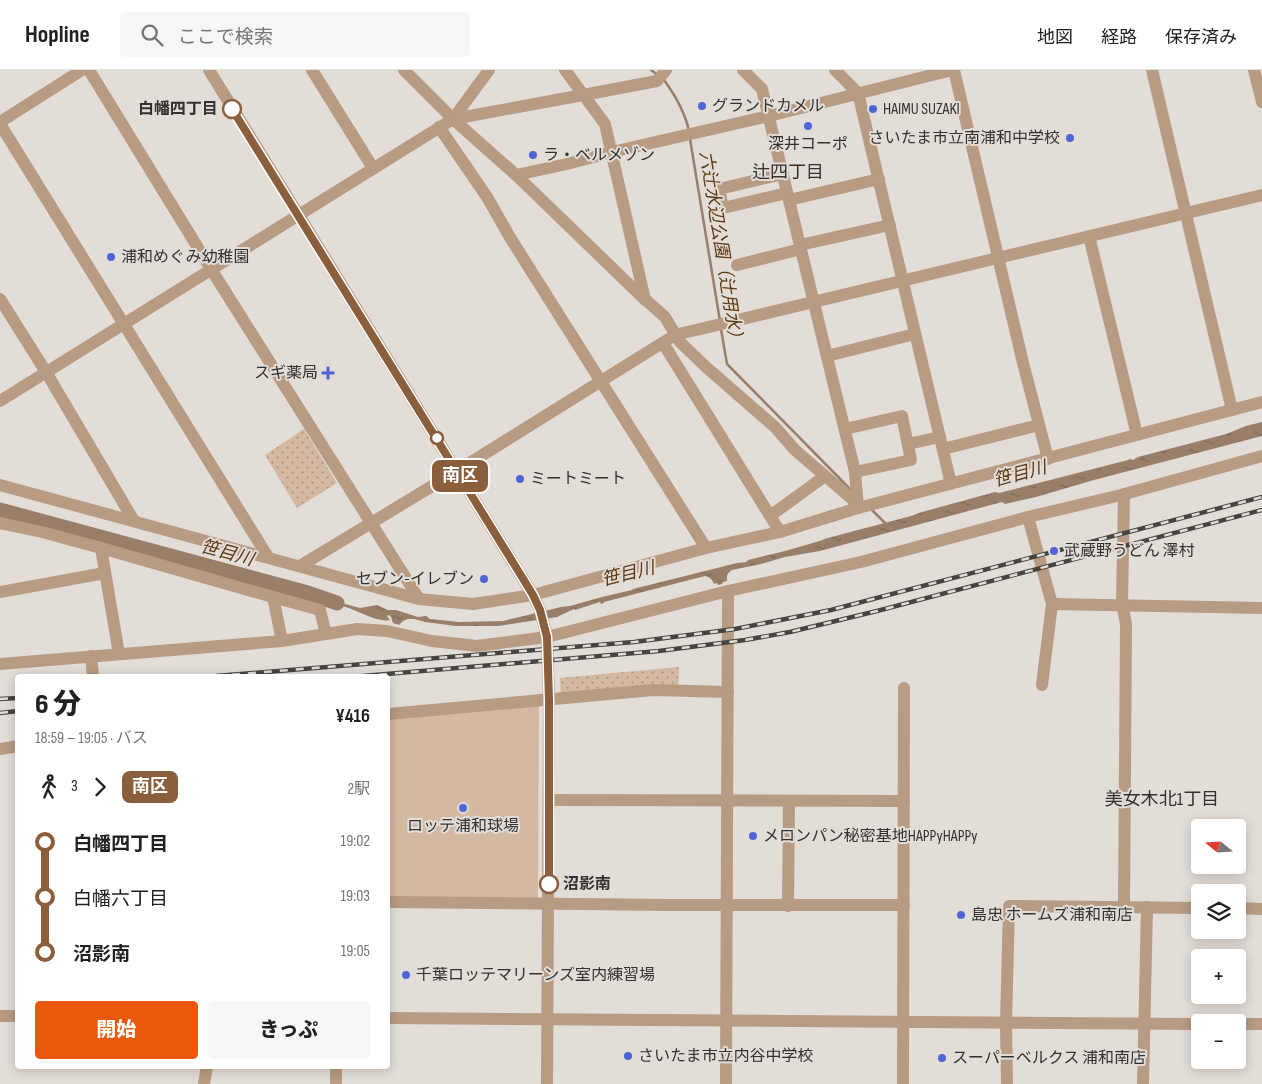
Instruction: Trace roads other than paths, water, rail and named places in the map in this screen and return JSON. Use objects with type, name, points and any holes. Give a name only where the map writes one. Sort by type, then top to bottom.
[{"type":"street","points":[[82,70],[0,123],[268,557]]},
{"type":"street","points":[[89,70],[211,269],[419,599]]},
{"type":"street","points":[[208,70],[457,471],[535,598],[540,610],[546,634],[549,700],[547,1084]]},
{"type":"street","points":[[312,70],[373,168]]},
{"type":"street","points":[[404,70],[453,119],[516,175],[665,317],[680,342],[775,427],[795,450],[852,499],[858,508]]},
{"type":"street","points":[[565,70],[605,124],[645,300]]},
{"type":"street","points":[[0,401],[453,119],[657,81],[666,70]]},
{"type":"street","points":[[743,70],[762,88],[855,472],[858,508]]},
{"type":"street","points":[[835,70],[858,93],[951,484]]},
{"type":"street","points":[[516,175],[769,116],[950,70],[1048,459]]},
{"type":"street","points":[[1152,70],[1232,410]]},
{"type":"street","points":[[1254,70],[1262,102]]},
{"type":"street","points":[[453,119],[488,71]]},
{"type":"street","points":[[439,127],[487,197],[511,239],[706,548]]},
{"type":"street","points":[[783,174],[719,189],[723,208],[879,179]]},
{"type":"street","points":[[300,566],[675,335],[1262,194]]},
{"type":"street","points":[[737,265],[890,225]]},
{"type":"street","points":[[1089,236],[1137,435]]},
{"type":"street","points":[[0,299],[46,372],[134,521]]},
{"type":"street","points":[[827,356],[915,334]]},
{"type":"street","points":[[663,343],[780,532]]},
{"type":"street","points":[[0,485],[419,599],[473,604],[535,598],[706,548],[780,532],[858,508],[1262,402]]},
{"type":"street","points":[[845,429],[902,416],[912,460],[855,472]]},
{"type":"street","points":[[908,444],[941,443],[1039,424]]},
{"type":"street","points":[[0,664],[282,641],[357,629],[387,631],[432,641],[477,646],[546,634],[728,591],[859,563],[1262,456]]},
{"type":"street","points":[[770,516],[825,476]]},
{"type":"street","points":[[1124,494],[1122,604],[1126,624],[1124,907]]},
{"type":"street","points":[[1028,517],[1052,604],[1042,684]]},
{"type":"street","points":[[0,523],[101,548],[320,610],[326,634]]},
{"type":"street","points":[[101,548],[120,654]]},
{"type":"street","points":[[0,592],[105,573]]},
{"type":"street","points":[[726,1084],[728,591]]},
{"type":"street","points":[[272,597],[282,641]]},
{"type":"street","points":[[1052,604],[1262,608]]},
{"type":"street","points":[[91,656],[93,674]]},
{"type":"street","points":[[903,1084],[904,688]]},
{"type":"street","points":[[390,714],[653,690],[728,692]]},
{"type":"street","points":[[0,749],[15,746]]},
{"type":"street","points":[[549,800],[904,801]]},
{"type":"street","points":[[788,906],[789,801]]},
{"type":"street","points":[[390,902],[727,906],[904,905]]},
{"type":"street","points":[[1007,1084],[1008,906],[1191,908]]},
{"type":"street","points":[[1143,1084],[1147,907]]},
{"type":"street","points":[[1246,908],[1262,909]]},
{"type":"street","points":[[0,1016],[15,1016]]},
{"type":"street","points":[[390,1018],[1191,1024]]},
{"type":"street","points":[[1246,1024],[1262,1024]]},
{"type":"street","points":[[204,1084],[206,1069]]},
{"type":"street","points":[[336,1069],[336,1084]]},
{"type":"water","name":"笹目川","points":[[1262,422],[1262,436],[1036,497],[1005,504],[1002,502],[820,551],[785,557],[732,570],[728,574],[727,581],[722,584],[714,584],[711,579],[705,576],[601,604],[600,602],[574,609],[557,617],[498,626],[456,626],[414,619],[403,621],[399,625],[393,623],[389,615],[387,616],[390,620],[381,620],[349,608],[318,600],[319,597],[360,608],[377,605],[388,610],[396,610],[418,617],[426,616],[430,619],[459,622],[503,621],[746,562],[995,492],[999,493],[1130,459],[1133,460]]},
{"type":"waterway","name":"六辻水辺公園（辻用水）","points":[[651,70],[658,75]]},
{"type":"waterway","name":"六辻水辺公園（辻用水）","points":[[664,80],[679,104],[689,131]]},
{"type":"waterway","name":"六辻水辺公園（辻用水）","points":[[690,139],[720,321]]},
{"type":"waterway","name":"六辻水辺公園（辻用水）","points":[[721,329],[727,364],[852,491]]},
{"type":"waterway","name":"六辻水辺公園（辻用水）","points":[[871,509],[886,524]]},
{"type":"waterway","name":"笹目川","points":[[0,510],[308,593],[337,603]]},
{"type":"railway","points":[[241,674],[634,642],[735,629],[831,610],[1262,497]]},
{"type":"railway","points":[[387,674],[659,651],[790,632],[1262,510]]},
{"type":"railway","points":[[0,699],[15,698]]},
{"type":"railway","points":[[0,713],[15,711]]},
{"type":"place","name":"グランドカメル","points":[[702,106]]},
{"type":"place","name":"白幡四丁目","points":[[232,109]]},
{"type":"place","name":"HAIMU SUZAKI","points":[[873,109]]},
{"type":"place","name":"深井コーポ","points":[[808,126]]},
{"type":"place","name":"さいたま市立南浦和中学校","points":[[1070,138]]},
{"type":"place","name":"ラ・ベルメゾン","points":[[533,155]]},
{"type":"place","name":"浦和めぐみ幼稚園","points":[[111,257]]},
{"type":"place","name":"スギ薬局","points":[[328,373]]},
{"type":"place","name":"ミートミート","points":[[520,479]]},
{"type":"place","name":"武蔵野うどん 澤村","points":[[1054,551]]},
{"type":"place","name":"セブン-イレブン","points":[[484,579]]},
{"type":"place","name":"ロッテ浦和球場","points":[[463,808]]},
{"type":"place","name":"メロンパン秘密基地HAPPyHAPPy","points":[[753,836]]},
{"type":"place","name":"沼影南","points":[[549,884]]},
{"type":"place","name":"島忠 ホームズ浦和南店","points":[[961,915]]},
{"type":"place","name":"千葉ロッテマリーンズ室内練習場","points":[[406,975]]},
{"type":"place","name":"さいたま市立内谷中学校","points":[[628,1056]]},
{"type":"place","name":"スーパーベルクス 浦和南店","points":[[942,1058]]},
{"type":"district","name":"辻四丁目","points":[[788,172]]},
{"type":"district","name":"美女木北1丁目","points":[[1162,799]]}]
